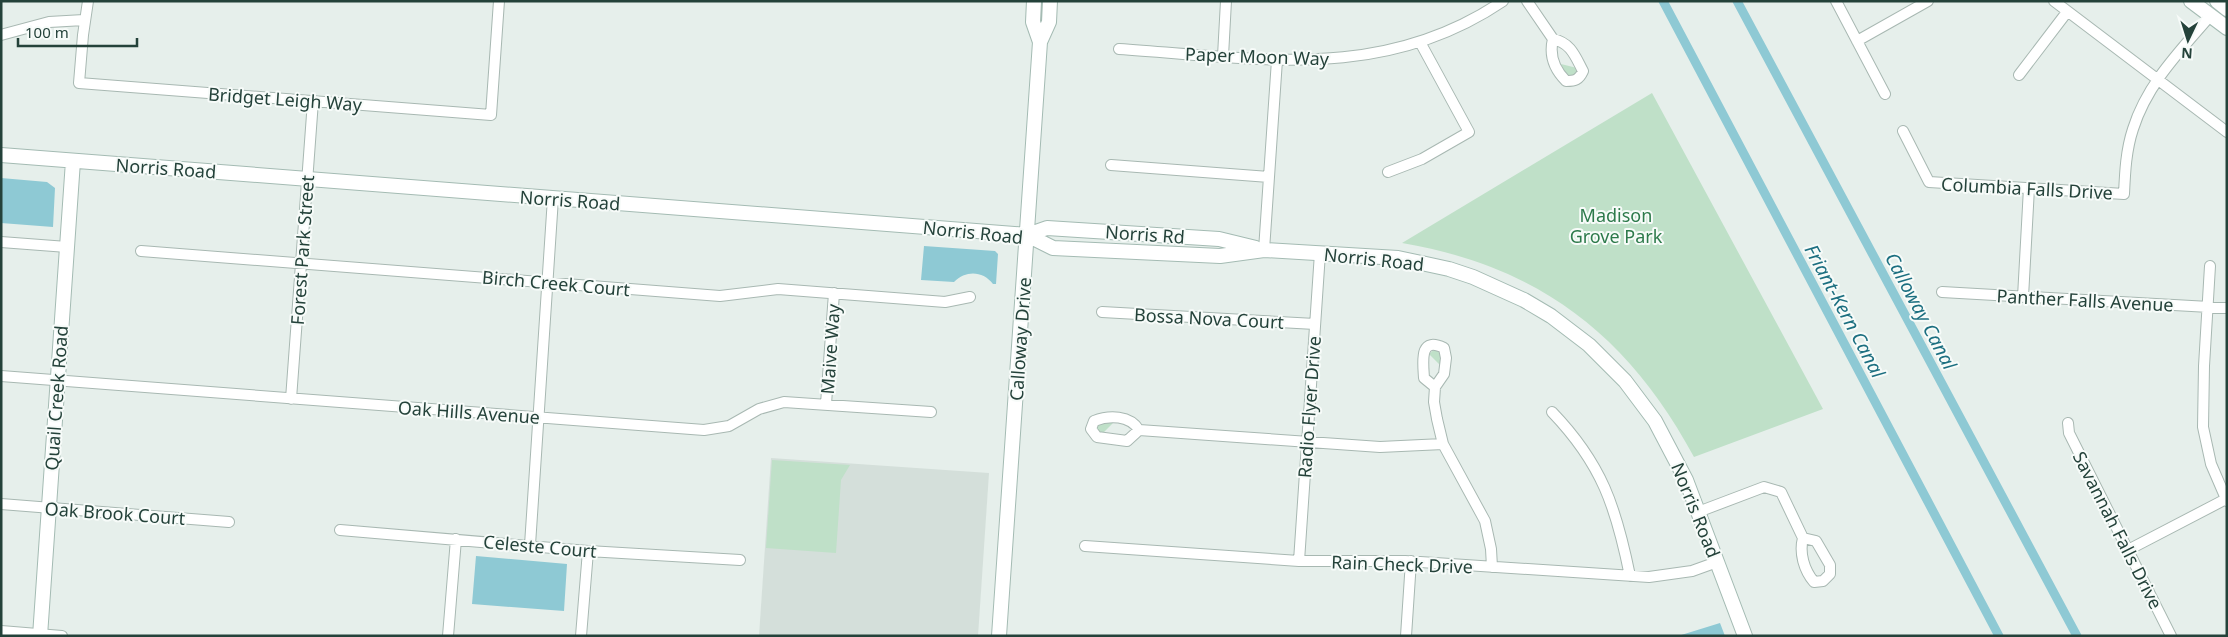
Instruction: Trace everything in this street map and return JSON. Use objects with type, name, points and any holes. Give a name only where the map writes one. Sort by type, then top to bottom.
[{"type":"street","points":[[1,35],[49,22],[84,20],[88,1]]},
{"type":"street","name":"Bridget Leigh Way","points":[[84,20],[79,83],[491,115],[500,1]]},
{"type":"street","name":"Calloway Drive","points":[[1034,1],[1033,22],[1040,42]]},
{"type":"street","points":[[1043,1],[1050,8]]},
{"type":"street","points":[[1223,56],[1226,1]]},
{"type":"street","name":"Paper Moon Way","points":[[1119,49],[1277,60],[1332,60],[1388,51],[1420,42],[1473,19],[1503,1]]},
{"type":"street","points":[[1528,1],[1553,39]]},
{"type":"street","points":[[1836,1],[1885,94]]},
{"type":"street","points":[[1857,41],[1928,1]]},
{"type":"street","points":[[2054,1],[2227,132]]},
{"type":"street","points":[[2191,1],[2227,28]]},
{"type":"street","points":[[2217,1],[2227,9]]},
{"type":"street","name":"Calloway Drive","points":[[1000,636],[1040,42],[1049,22],[1050,8]]},
{"type":"street","points":[[2019,75],[2067,12]]},
{"type":"street","points":[[2157,79],[2210,16],[2218,15],[2227,18]]},
{"type":"street","points":[[1388,172],[1422,159],[1469,132],[1420,42]]},
{"type":"street","points":[[1264,250],[1277,60]]},
{"type":"street","name":"Columbia Falls Drive","points":[[1903,131],[1930,182],[2124,194],[2128,148],[2133,130],[2139,112],[2157,79]]},
{"type":"street","name":"Forest Park Street","points":[[292,399],[306,179],[313,102]]},
{"type":"street","name":"Norris Road","points":[[1,155],[1027,235],[1052,248],[1220,256],[1264,250],[1398,258],[1449,269],[1502,288],[1551,316],[1577,335],[1608,362],[1641,401],[1674,454],[1745,636]]},
{"type":"street","name":"Quail Creek Road","points":[[40,635],[73,161]]},
{"type":"street","points":[[1111,165],[1269,177]]},
{"type":"street","points":[[2023,297],[2030,188]]},
{"type":"street","points":[[530,545],[553,198]]},
{"type":"street","name":"Norris Rd","points":[[1027,235],[1047,228],[1219,239],[1264,250]]},
{"type":"street","points":[[1,242],[67,247]]},
{"type":"street","name":"Birch Creek Court","points":[[141,251],[720,296],[778,289],[945,302],[970,297]]},
{"type":"street","name":"Radio Flyer Drive","points":[[1299,561],[1320,253]]},
{"type":"street","points":[[2128,550],[2226,500],[2210,464],[2203,427],[2210,266]]},
{"type":"street","name":"Panther Falls Avenue","points":[[1942,292],[2227,308]]},
{"type":"street","name":"Maive Way","points":[[826,404],[834,293]]},
{"type":"street","name":"Bossa Nova Court","points":[[1102,312],[1315,324]]},
{"type":"street","name":"Oak Hills Avenue","points":[[1,376],[704,430],[729,426],[770,405],[796,402],[931,412]]},
{"type":"street","points":[[1435,387],[1434,402],[1443,444],[1485,521],[1491,549],[1492,567]]},
{"type":"street","points":[[1552,412],[1581,444],[1602,480],[1618,519],[1630,576]]},
{"type":"street","name":"Savannah Falls Drive","points":[[2068,423],[2069,432],[2172,636]]},
{"type":"street","points":[[1139,430],[1380,446],[1443,444]]},
{"type":"street","points":[[1698,512],[1764,487],[1782,492],[1803,538]]},
{"type":"street","name":"Oak Brook Court","points":[[1,504],[229,522]]},
{"type":"street","name":"Celeste Court","points":[[340,530],[588,551],[740,560]]},
{"type":"street","points":[[448,636],[456,539]]},
{"type":"street","name":"Rain Check Drive","points":[[1085,546],[1299,561],[1411,561],[1630,576],[1671,575],[1717,562]]},
{"type":"street","points":[[581,636],[588,551]]},
{"type":"street","points":[[1406,636],[1411,561]]},
{"type":"street","points":[[1,631],[62,636]]},
{"type":"shaded area","points":[[771,458],[989,473],[978,636],[759,636]]},
{"type":"green space","points":[[1561,64],[1577,68],[1578,71],[1574,77],[1567,77]]},
{"type":"green space","name":"Madison Grove Park","points":[[1652,93],[1823,409],[1694,457],[1668,414],[1640,376],[1609,342],[1575,313],[1537,289],[1496,269],[1451,254],[1402,243]]},
{"type":"green space","points":[[1435,349],[1441,354],[1441,366],[1429,354]]},
{"type":"green space","points":[[1102,421],[1114,422],[1102,434],[1097,429],[1097,425]]},
{"type":"green space","points":[[772,460],[850,465],[841,480],[836,553],[766,548]]},
{"type":"water","points":[[1,178],[47,182],[55,188],[53,227],[1,223]]},
{"type":"water","points":[[924,246],[995,251],[998,254],[996,284],[993,284],[979,274],[964,275],[954,282],[921,280]]},
{"type":"water","points":[[476,556],[567,564],[564,611],[472,604]]},
{"type":"water","points":[[1720,623],[1725,636],[1678,636]]},
{"type":"waterway","name":"Friant-Kern Canal","points":[[1663,1],[1999,636]]},
{"type":"waterway","name":"Calloway Canal","points":[[1737,1],[2077,636]]}]
